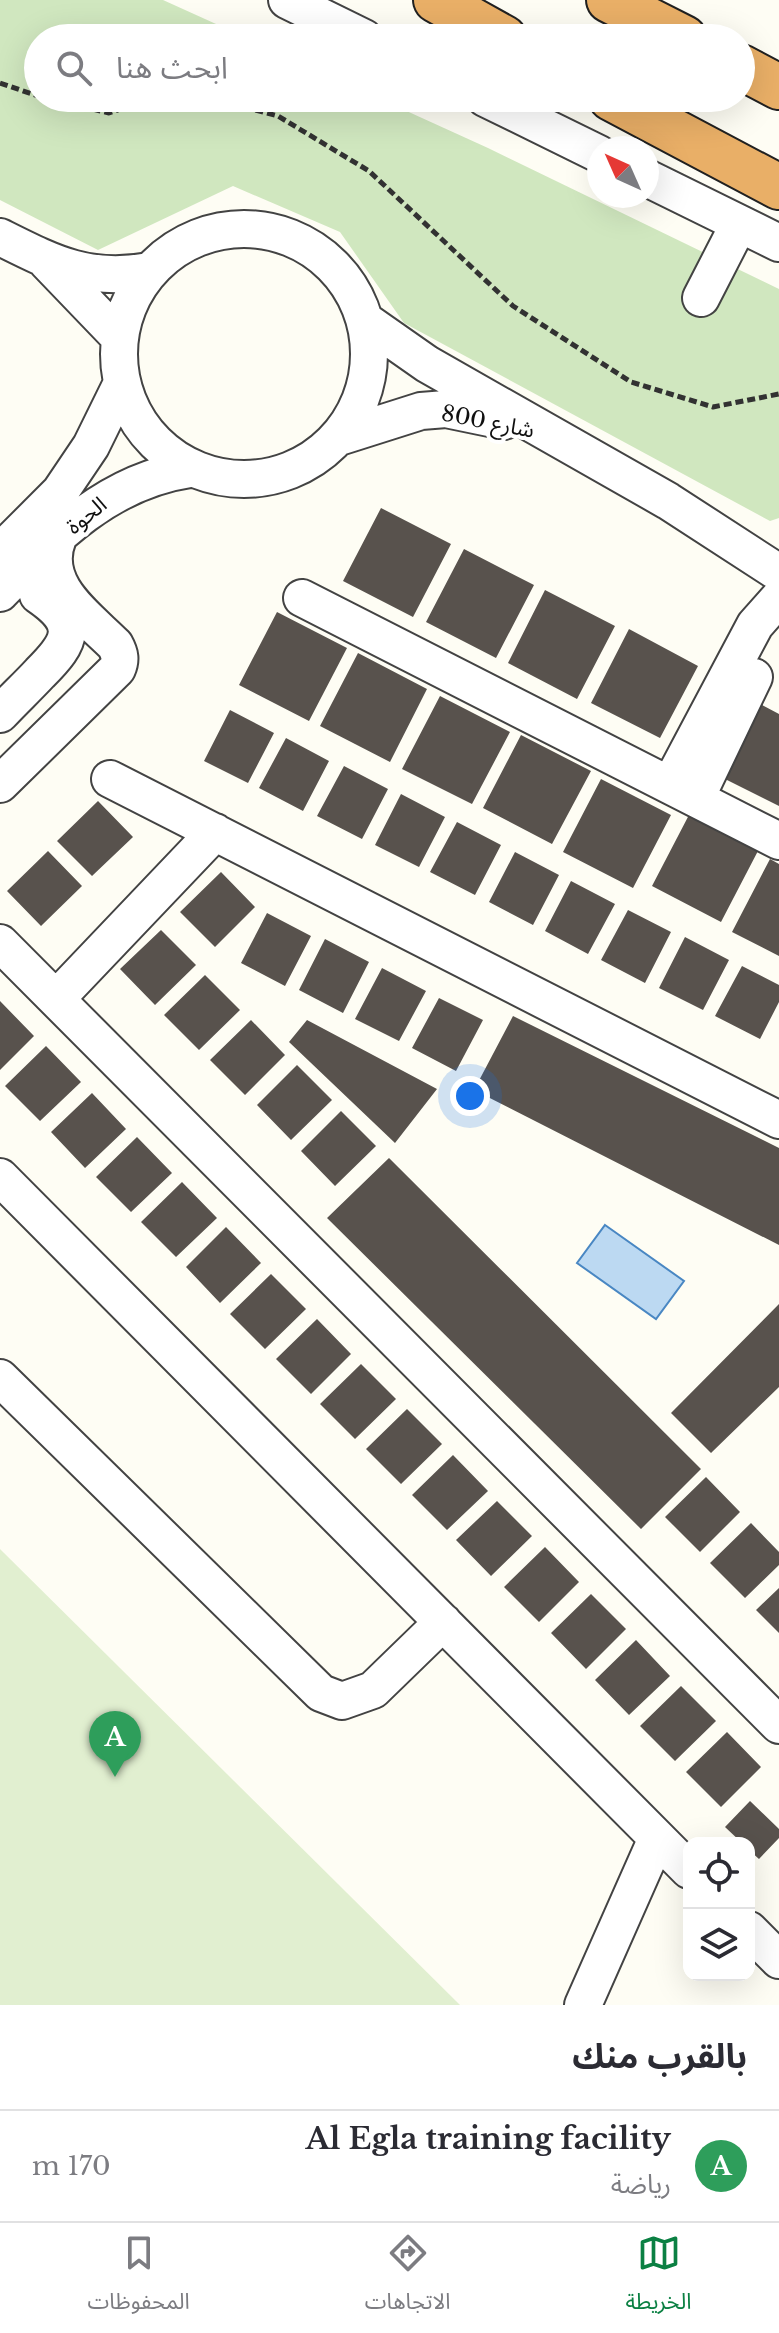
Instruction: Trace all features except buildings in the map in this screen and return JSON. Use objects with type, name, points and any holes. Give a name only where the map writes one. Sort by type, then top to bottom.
[{"type":"highway","points":[[436,0],[479,24]]},
{"type":"highway","points":[[609,0],[656,24]]},
{"type":"highway","points":[[755,74],[779,87]]},
{"type":"highway","points":[[637,112],[779,187]]},
{"type":"street","points":[[287,0],[336,24]]},
{"type":"street","points":[[514,112],[587,148]]},
{"type":"street","points":[[659,184],[779,243]]},
{"type":"street","points":[[701,298],[739,224]]},
{"type":"street","points":[[240,228],[274,232],[306,244],[333,264],[354,291],[367,322],[370,363],[361,402],[339,437],[308,463],[270,477],[229,479],[190,469],[159,447],[135,418],[122,383],[118,361],[120,338],[125,314],[136,291],[150,271],[176,249],[207,234],[240,228]]},
{"type":"street","points":[[0,237],[43,258],[99,275],[124,276],[150,271]]},
{"type":"street","points":[[43,258],[120,338]]},
{"type":"street","name":"شارع 800","points":[[367,322],[427,364],[668,501],[779,573]]},
{"type":"street","name":"الحوة","points":[[0,552],[60,492],[91,446],[122,383]]},
{"type":"street","name":"شارع 800","points":[[339,437],[421,411],[446,409],[545,431]]},
{"type":"street","name":"الحوة","points":[[3,590],[82,515],[115,492],[152,477],[190,469]]},
{"type":"street","name":"شارع 800","points":[[668,501],[779,541]]},
{"type":"street","points":[[0,784],[117,669],[119,663],[115,645],[57,583],[52,560],[58,538]]},
{"type":"street","points":[[0,714],[58,655],[67,641],[66,624],[46,600],[27,590],[3,590]]},
{"type":"street","points":[[302,598],[779,841]]},
{"type":"street","points":[[683,792],[755,625],[779,598]]},
{"type":"street","points":[[683,792],[779,630]]},
{"type":"street","points":[[110,779],[779,1120]]},
{"type":"street","points":[[56,999],[215,832]]},
{"type":"street","points":[[0,943],[779,1725]]},
{"type":"street","points":[[0,1177],[683,1864]]},
{"type":"street","points":[[0,1378],[321,1693],[342,1701],[373,1690],[443,1622]]},
{"type":"street","points":[[583,2005],[657,1838]]},
{"type":"street","points":[[755,1936],[779,1960]]},
{"type":"path","points":[[0,83],[24,91]]},
{"type":"path","points":[[263,112],[278,116],[369,171],[513,306],[631,382],[713,407],[779,394]]},
{"type":"green space","points":[[0,0],[163,0],[216,24],[24,24],[24,112],[409,112],[587,196],[587,208],[612,208],[779,289],[779,518],[770,521],[404,323],[340,232],[233,186],[98,250],[0,200]]},
{"type":"green space","points":[[0,1549],[460,2005],[0,2005]]},
{"type":"water","points":[[605,1225],[684,1281],[656,1319],[577,1263]]},
{"type":"place","name":"Al Egla training facility","points":[[115,1777]]}]
